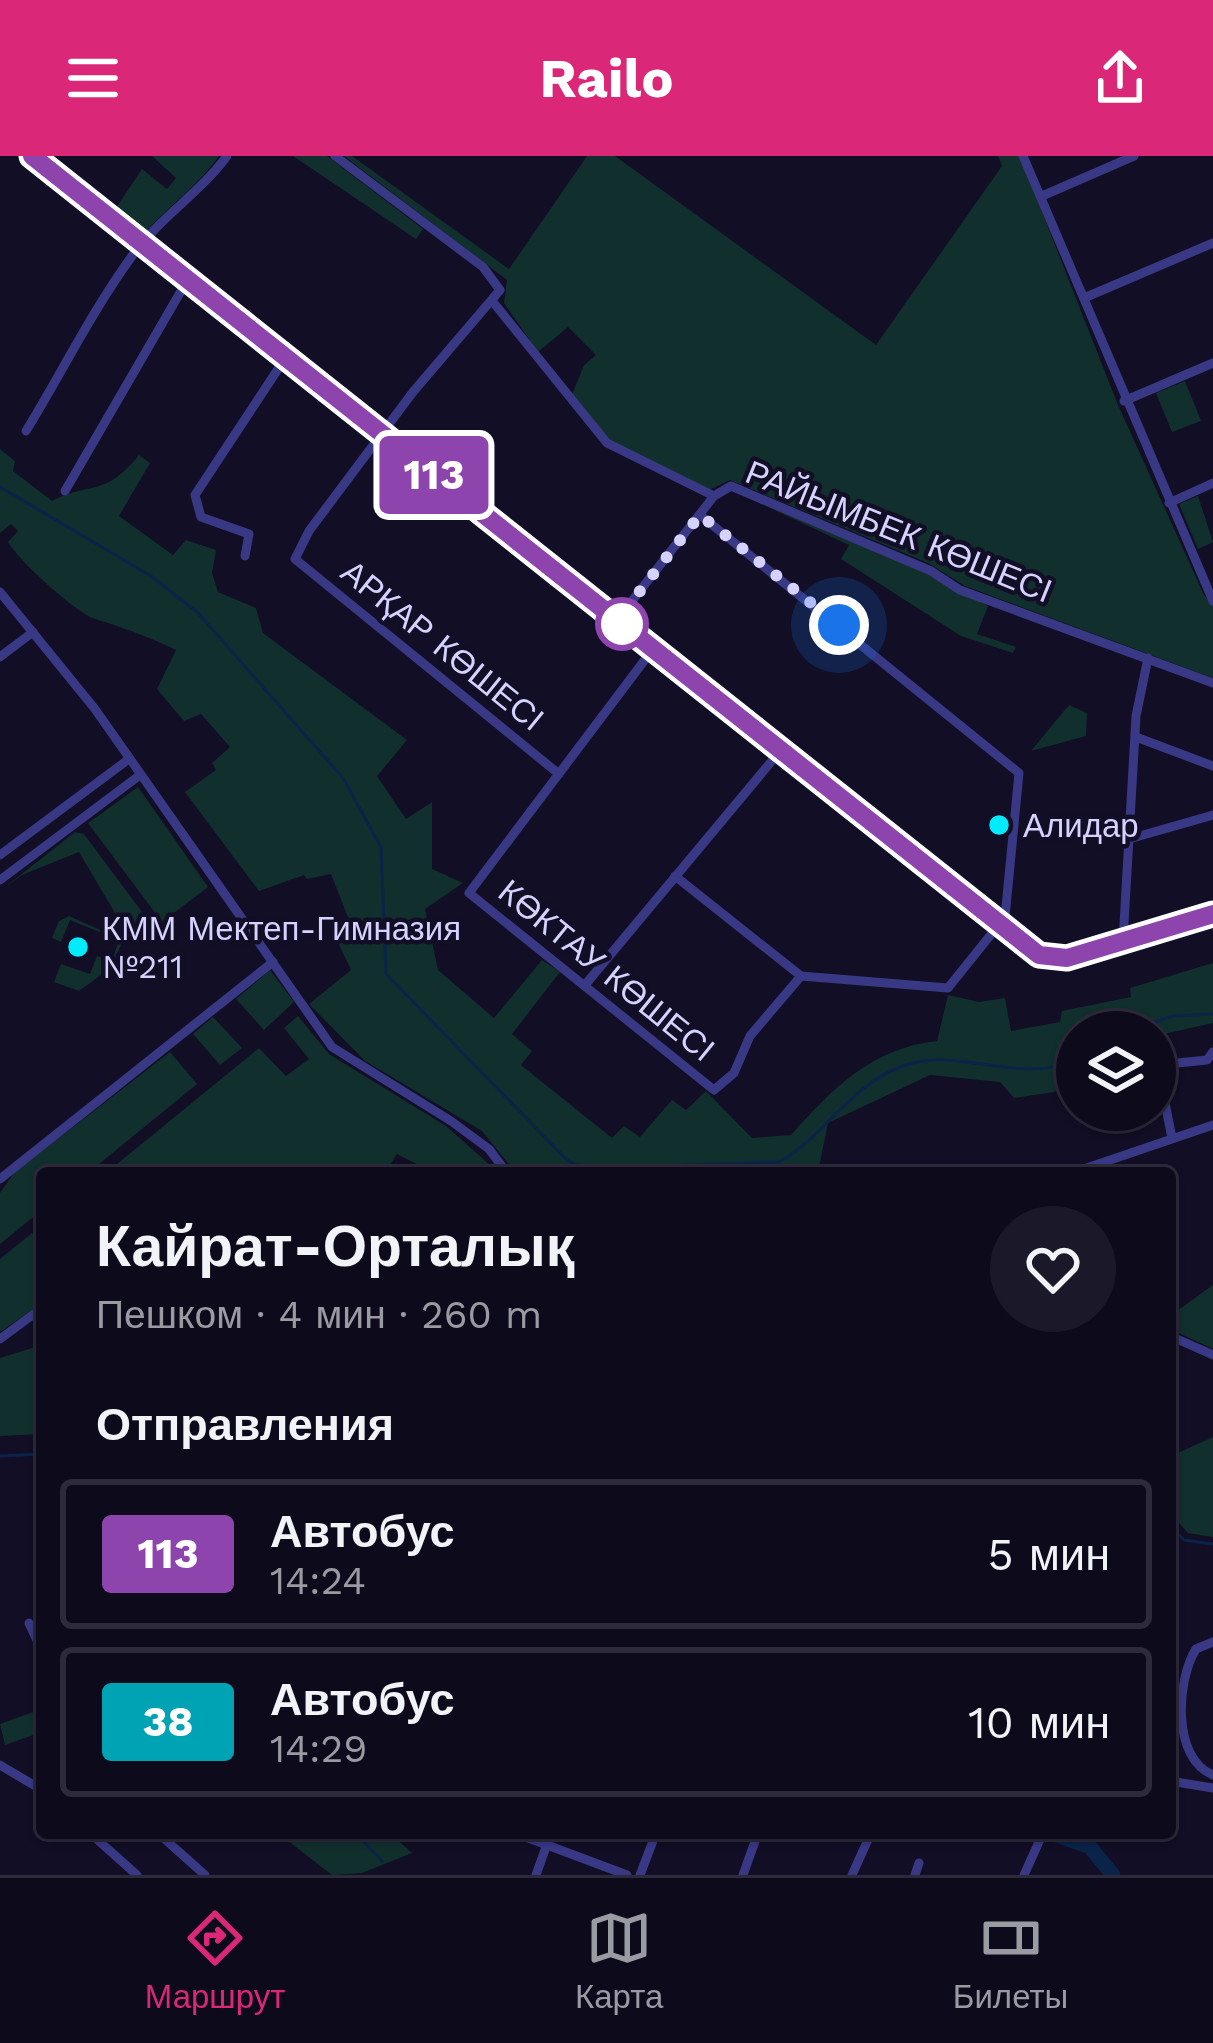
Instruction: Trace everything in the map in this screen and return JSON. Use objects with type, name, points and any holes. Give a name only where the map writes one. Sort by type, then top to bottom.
[{"type":"street","points":[[32,156],[1049,959],[1213,914]]},
{"type":"street","points":[[26,431],[141,244],[171,210],[203,188],[227,156]]},
{"type":"street","points":[[335,156],[500,286],[494,302],[381,433]]},
{"type":"street","points":[[1023,156],[1213,601]]},
{"type":"street","points":[[1042,196],[1134,156]]},
{"type":"street","points":[[1084,298],[1213,243]]},
{"type":"street","points":[[65,491],[188,279]]},
{"type":"street","name":"РАЙЫМБЕК КӨШЕСІ","points":[[494,302],[615,450],[714,496],[727,487],[745,490],[931,571],[960,590],[1213,682]]},
{"type":"street","points":[[245,556],[249,534],[201,518],[195,495],[286,357]]},
{"type":"street","points":[[1124,401],[1213,363]]},
{"type":"street","name":"АРҚАР КӨШЕСІ","points":[[381,433],[295,556],[559,774]]},
{"type":"street","points":[[1168,502],[1213,483]]},
{"type":"street","points":[[617,620],[714,496]]},
{"type":"street","points":[[675,877],[801,976],[945,990],[1000,924],[1017,767],[700,515]]},
{"type":"street","points":[[0,592],[129,759],[340,1055],[452,1120],[489,1149],[502,1167]]},
{"type":"street","points":[[0,657],[34,632]]},
{"type":"street","points":[[559,774],[653,649]]},
{"type":"street","points":[[1123,941],[1136,736],[1148,658]]},
{"type":"street","points":[[1136,736],[1213,766]]},
{"type":"street","points":[[584,985],[781,750]]},
{"type":"street","points":[[0,855],[129,759]]},
{"type":"street","name":"КӨКТАУ КӨШЕСІ","points":[[559,774],[469,888],[584,985],[716,1090],[734,1073],[750,1036],[801,976]]},
{"type":"street","points":[[0,880],[140,776]]},
{"type":"street","points":[[1129,839],[1213,815]]},
{"type":"street","points":[[0,1179],[272,962]]},
{"type":"street","points":[[1176,1063],[1207,1060],[1213,1052]]},
{"type":"street","points":[[1089,1167],[1213,1126]]},
{"type":"street","points":[[1171,1131],[1172,1138]]},
{"type":"street","points":[[0,1339],[36,1312]]},
{"type":"street","points":[[1176,1339],[1213,1354]]},
{"type":"street","points":[[29,1623],[36,1639]]},
{"type":"street","points":[[1213,1642],[1196,1649],[1181,1694],[1188,1749],[1195,1765],[1213,1775]]},
{"type":"street","points":[[0,1765],[36,1786]]},
{"type":"street","points":[[1176,1782],[1213,1788]]},
{"type":"street","points":[[95,1839],[124,1871],[136,1875]]},
{"type":"street","points":[[165,1839],[205,1875]]},
{"type":"street","points":[[536,1875],[549,1839],[627,1875]]},
{"type":"street","points":[[640,1875],[654,1839]]},
{"type":"street","points":[[743,1875],[756,1839]]},
{"type":"street","points":[[852,1875],[868,1839]]},
{"type":"street","points":[[1024,1875],[1039,1839]]},
{"type":"street","points":[[915,1875],[919,1863]]},
{"type":"green space","points":[[152,156],[219,156],[141,237],[112,214],[142,169],[167,189],[176,178]]},
{"type":"green space","points":[[293,156],[327,156],[423,229],[416,239]]},
{"type":"green space","points":[[344,156],[352,156],[509,269],[587,156],[615,156],[876,345],[1002,166],[998,156],[1020,156],[1118,405],[1204,595],[1213,604],[1213,678],[965,586],[928,563],[730,480],[709,490],[614,446],[571,397],[584,365],[596,355],[568,327],[538,352],[504,303],[507,280]]},
{"type":"green space","points":[[1185,381],[1201,421],[1172,432],[1156,393]]},
{"type":"green space","points":[[0,449],[15,461],[13,471],[52,501],[116,478],[139,455],[150,463],[119,516],[173,555],[186,540],[216,550],[212,573],[218,592],[256,608],[263,633],[407,740],[377,776],[406,819],[432,802],[432,869],[463,883],[425,909],[438,970],[494,1018],[542,960],[560,972],[512,1034],[532,1051],[521,1065],[612,1138],[624,1126],[640,1137],[672,1100],[686,1110],[706,1091],[752,1138],[791,1135],[823,1101],[874,1061],[937,1041],[948,995],[979,1002],[1005,998],[1011,1031],[1056,1023],[1056,1091],[1014,1098],[1000,1082],[930,1075],[828,1123],[819,1167],[511,1167],[482,1131],[365,1061],[309,1004],[351,970],[335,936],[349,920],[331,874],[307,879],[304,875],[259,891],[185,792],[216,770],[212,763],[230,747],[201,714],[184,721],[157,689],[176,650],[75,607],[14,550],[8,542],[18,531],[11,524],[0,533]]},
{"type":"green space","points":[[738,493],[941,580],[988,606],[977,634],[1016,647],[1013,653],[961,636],[841,559],[849,545]]},
{"type":"green space","points":[[1198,496],[1213,542],[1198,549],[1179,504]]},
{"type":"green space","points":[[1069,705],[1087,713],[1086,736],[1031,751]]},
{"type":"green space","points":[[138,787],[208,887],[162,922],[88,823]]},
{"type":"green space","points":[[75,832],[84,834],[148,920],[128,935],[79,852],[22,875],[0,891]]},
{"type":"green space","points":[[69,916],[123,940],[112,967],[79,991],[54,982],[61,964],[90,974],[97,956],[112,961],[119,940],[70,920],[61,942],[52,938],[59,921]]},
{"type":"green space","points":[[1213,963],[1213,1023],[1176,1031],[1176,1011],[1062,1011],[1131,997],[1130,988]]},
{"type":"green space","points":[[270,970],[294,1002],[264,1030],[236,999]]},
{"type":"green space","points":[[298,1016],[329,1054],[446,1126],[492,1167],[422,1167],[397,1154],[389,1167],[113,1167],[259,1048],[286,1076],[309,1059],[284,1028]]},
{"type":"green space","points":[[213,1017],[242,1048],[220,1065],[193,1034]]},
{"type":"green space","points":[[170,1052],[197,1084],[95,1167],[36,1167],[36,1215],[0,1244],[0,1193],[14,1173]]},
{"type":"green space","points":[[32,1233],[36,1238],[36,1307],[0,1332],[0,1259]]},
{"type":"green space","points":[[1213,1285],[1213,1349],[1176,1332],[1176,1312]]},
{"type":"green space","points":[[36,1347],[36,1434],[0,1436],[0,1358]]},
{"type":"green space","points":[[1213,1437],[1213,1537],[1188,1533],[1176,1520],[1176,1450]]},
{"type":"green space","points":[[36,1711],[36,1734],[5,1745],[0,1724]]},
{"type":"green space","points":[[286,1839],[397,1839],[412,1853],[362,1873],[332,1875]]},
{"type":"waterway","points":[[0,487],[151,576],[198,613],[343,778],[381,847],[386,974],[567,1160],[580,1167]]},
{"type":"waterway","points":[[1176,1016],[1213,1014]]},
{"type":"waterway","points":[[640,1167],[779,1162],[867,1086],[903,1066],[946,1060],[1012,1068],[1056,1066]]},
{"type":"waterway","points":[[0,1456],[36,1454]]},
{"type":"waterway","points":[[1176,1532],[1184,1540],[1213,1544]]},
{"type":"waterway","points":[[362,1839],[382,1861]]},
{"type":"waterway","points":[[1068,1839],[1090,1847],[1113,1875]]},
{"type":"bus line","name":"113","points":[[32,156],[1039,955],[1067,958],[1213,914]]},
{"type":"place","name":"Алидар","points":[[999,825]]},
{"type":"place","name":"КММ Мектеп-Гимназия №211","points":[[78,947]]},
{"type":"route","points":[[622,624],[617,620],[700,515],[839,625]]}]
